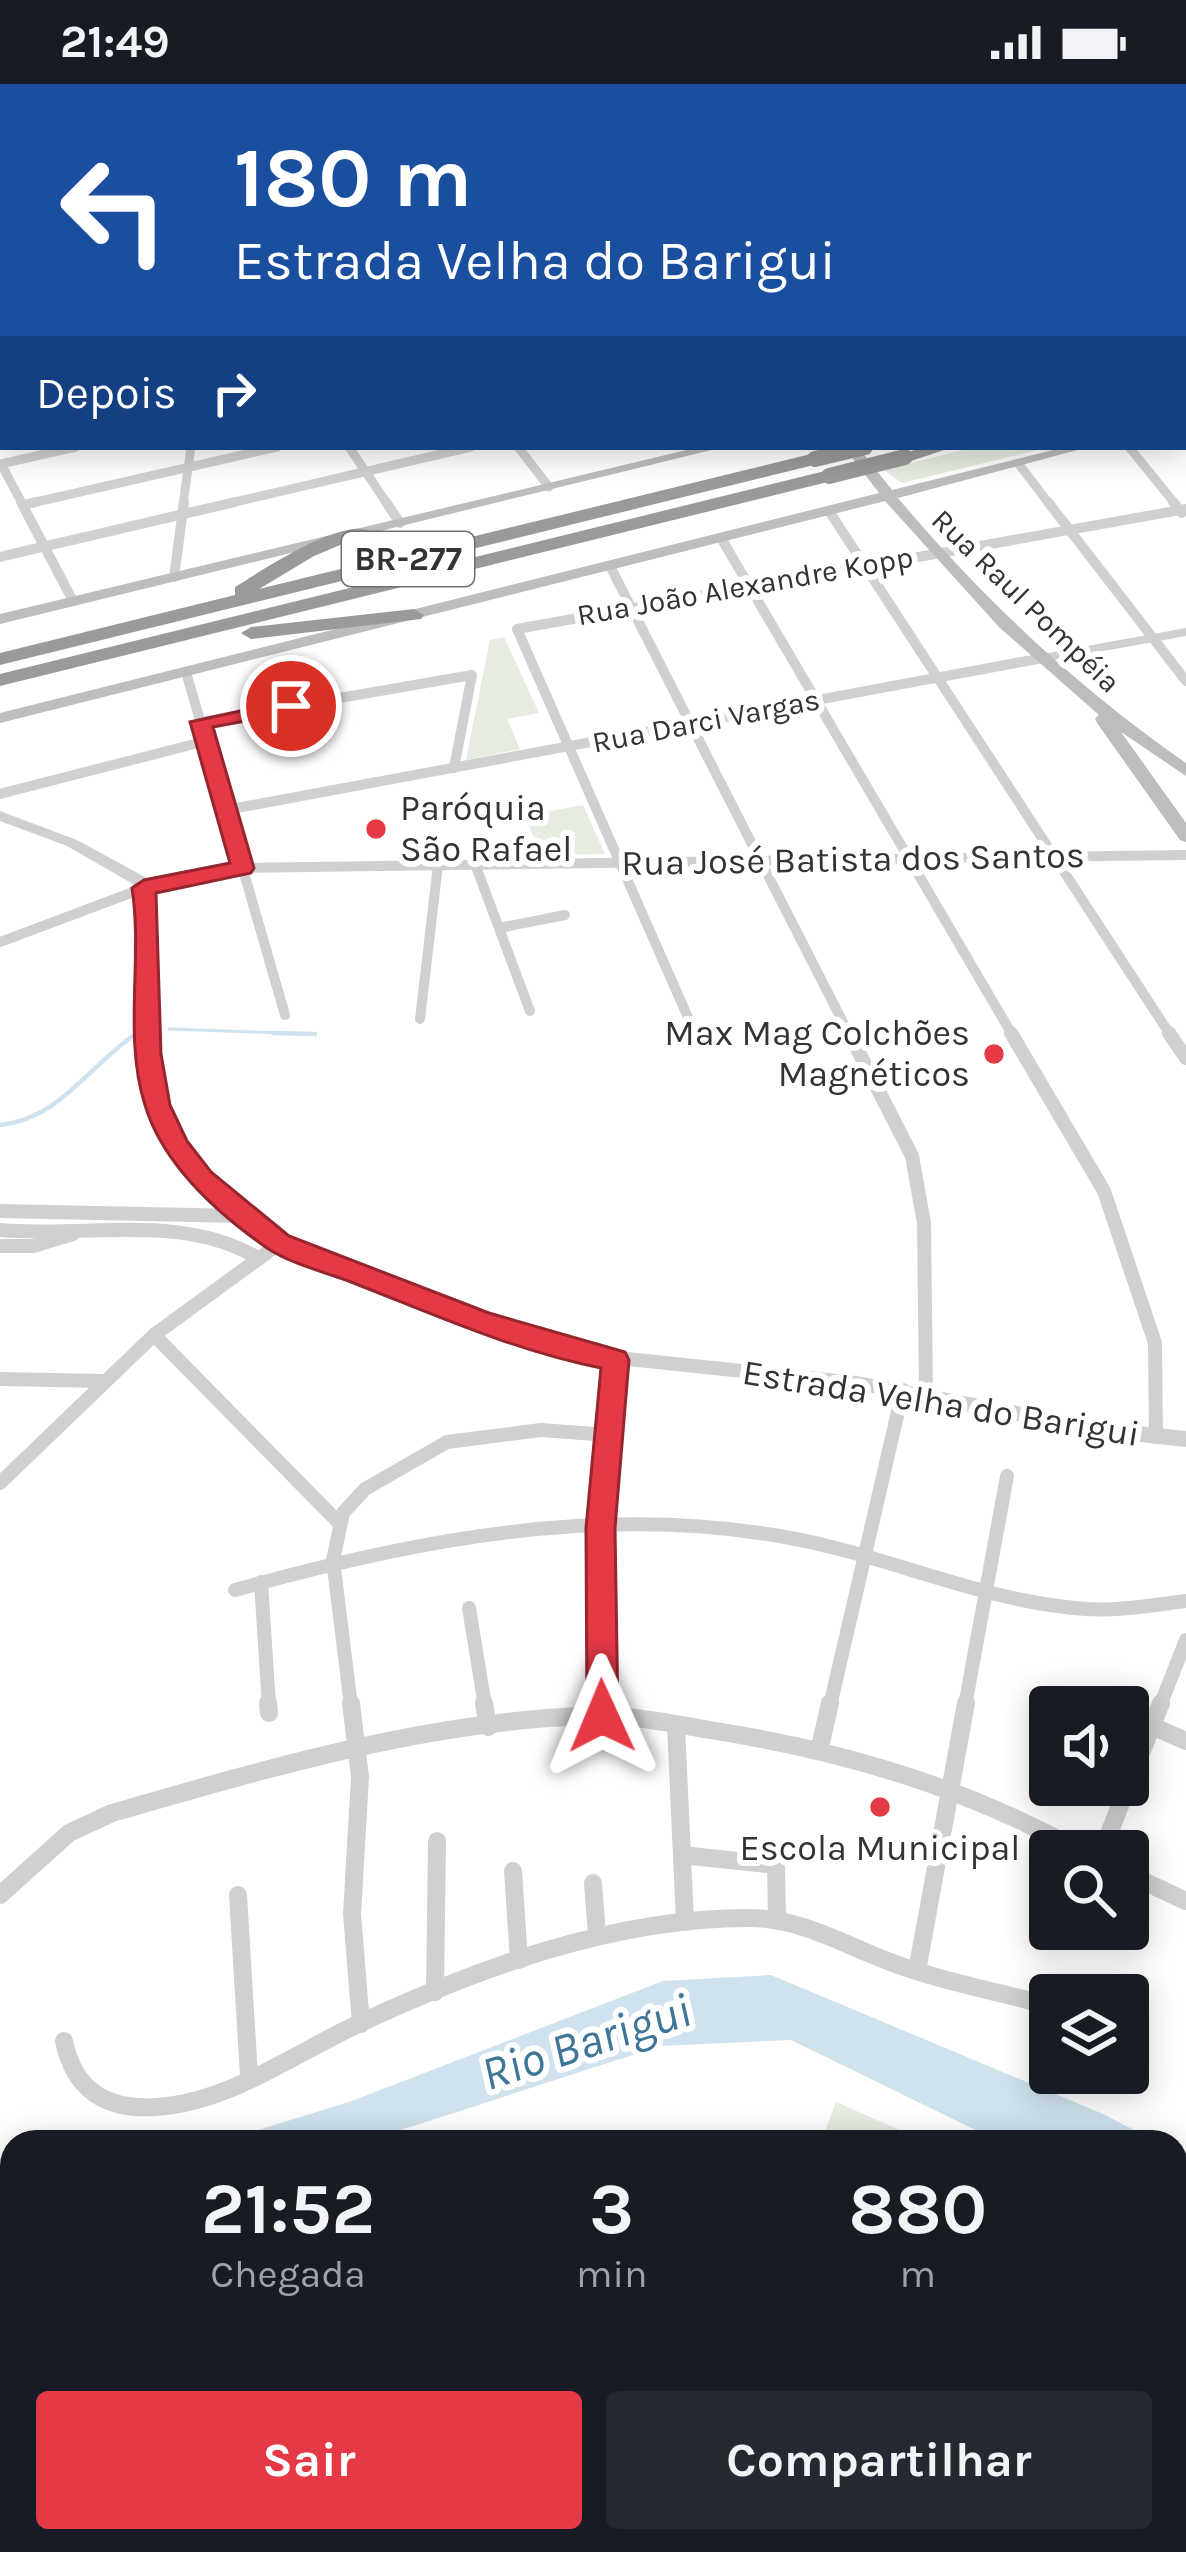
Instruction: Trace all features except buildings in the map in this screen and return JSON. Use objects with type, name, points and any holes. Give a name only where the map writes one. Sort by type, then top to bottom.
[{"type":"highway","name":"BR-277","points":[[0,680],[822,467],[859,450]]},
{"type":"highway","name":"BR-277","points":[[0,659],[822,467],[932,450]]},
{"type":"highway","points":[[158,620],[246,589],[307,552],[362,532]]},
{"type":"highway","points":[[128,649],[414,615]]},
{"type":"main road","points":[[0,619],[690,450]]},
{"type":"main road","name":"Rua Raul Pompéia","points":[[853,450],[934,553],[1092,703],[1186,771]]},
{"type":"main road","points":[[0,718],[1070,450]]},
{"type":"main road","points":[[1092,703],[1186,836]]},
{"type":"main road","points":[[1117,740],[1141,741],[1138,768]]},
{"type":"street","points":[[63,450],[1,464],[73,601]]},
{"type":"street","points":[[174,577],[191,450]]},
{"type":"street","points":[[23,505],[264,450]]},
{"type":"street","points":[[351,450],[400,523]]},
{"type":"street","points":[[520,450],[549,487]]},
{"type":"street","points":[[1132,450],[1184,512]]},
{"type":"street","points":[[0,556],[366,472],[437,451]]},
{"type":"street","points":[[1018,463],[1186,681]]},
{"type":"street","points":[[829,511],[1186,1058]]},
{"type":"street","name":"Rua João Alexandre Kopp","points":[[566,747],[517,629],[631,605],[1184,512]]},
{"type":"street","points":[[721,538],[1104,1191],[1155,1343],[1156,1437]]},
{"type":"street","points":[[610,566],[912,1156],[924,1223],[926,1394]]},
{"type":"street","name":"Rua Darci Vargas","points":[[226,811],[1186,632]]},
{"type":"street","points":[[186,672],[285,1016]]},
{"type":"street","points":[[201,722],[472,675],[454,768]]},
{"type":"street","points":[[0,794],[206,741]]},
{"type":"street","points":[[566,747],[690,1022]]},
{"type":"street","points":[[0,816],[118,864],[146,895]]},
{"type":"street","name":"Rua José Batista dos Santos","points":[[0,942],[95,909],[242,868],[1186,855]]},
{"type":"street","points":[[420,1019],[438,865]]},
{"type":"street","points":[[475,865],[530,1011]]},
{"type":"street","name":"Estrada Velha do Barigui","points":[[146,895],[148,1054],[157,1105],[186,1160],[242,1216],[280,1243],[564,1350],[615,1360],[903,1390],[1186,1439]]},
{"type":"street","points":[[499,928],[565,915]]},
{"type":"street","points":[[0,1211],[242,1216]]},
{"type":"street","points":[[0,1230],[166,1232],[236,1244],[258,1258]]},
{"type":"street","points":[[0,1246],[33,1246],[84,1230]]},
{"type":"street","points":[[0,1483],[154,1335],[280,1243]]},
{"type":"street","points":[[154,1335],[340,1524]]},
{"type":"street","points":[[602,1716],[600,1528],[615,1360]]},
{"type":"street","points":[[0,1379],[103,1381]]},
{"type":"street","points":[[820,1747],[903,1390]]},
{"type":"street","points":[[361,2024],[352,1914],[361,1829],[358,1752],[333,1560],[348,1504],[365,1489],[447,1442],[541,1430],[608,1435]]},
{"type":"street","points":[[917,1971],[1007,1476]]},
{"type":"street","points":[[235,1590],[333,1560],[412,1545],[600,1528],[769,1535],[985,1591],[1089,1609],[1186,1601]]},
{"type":"street","points":[[261,1582],[269,1713]]},
{"type":"street","points":[[469,1608],[488,1727]]},
{"type":"street","points":[[1110,1830],[1186,1640]]},
{"type":"street","points":[[0,1895],[58,1841],[112,1813],[358,1752],[488,1727],[602,1716],[867,1756],[948,1786],[1043,1830]]},
{"type":"street","points":[[676,1725],[685,1922]]},
{"type":"street","points":[[1152,1726],[1186,1741]]},
{"type":"street","points":[[435,1992],[437,1840]]},
{"type":"street","points":[[682,1855],[776,1865],[780,1876],[777,1919]]},
{"type":"street","points":[[513,1871],[519,1960]]},
{"type":"street","points":[[593,1883],[597,1935]]},
{"type":"street","points":[[1149,1884],[1186,1901]]},
{"type":"street","points":[[238,1894],[249,2076]]},
{"type":"street","points":[[64,2041],[72,2076],[82,2089],[122,2105],[188,2103],[435,1992],[519,1960],[597,1935],[685,1922],[777,1919],[917,1971],[1029,2000]]},
{"type":"shaded area","points":[[963,450],[1038,450],[902,483],[884,470]]},
{"type":"shaded area","points":[[504,637],[539,713],[507,719],[520,749],[466,760],[490,640]]},
{"type":"shaded area","points":[[583,805],[605,854],[541,855],[525,816]]},
{"type":"shaded area","points":[[836,2102],[900,2130],[826,2130]]},
{"type":"water","name":"Rio Barigui","points":[[771,1975],[1029,2083],[1029,2094],[1055,2094],[1134,2130],[975,2130],[791,2040],[660,2046],[401,2130],[258,2130],[349,2102],[663,1981]]},
{"type":"waterway","points":[[169,1029],[315,1034],[273,1033]]},
{"type":"waterway","points":[[0,1125],[21,1121],[56,1103],[133,1036]]},
{"type":"place","name":"Paróquia São Rafael","points":[[376,829]]},
{"type":"place","name":"Max Mag Colchões Magnéticos","points":[[994,1054]]},
{"type":"place","name":"Escola Municipal","points":[[880,1807]]},
{"type":"route","points":[[291,706],[201,722],[242,868],[144,888],[149,925],[148,1054],[157,1105],[176,1146],[202,1178],[280,1243],[479,1321],[564,1350],[615,1360],[600,1528],[602,1716]]}]
